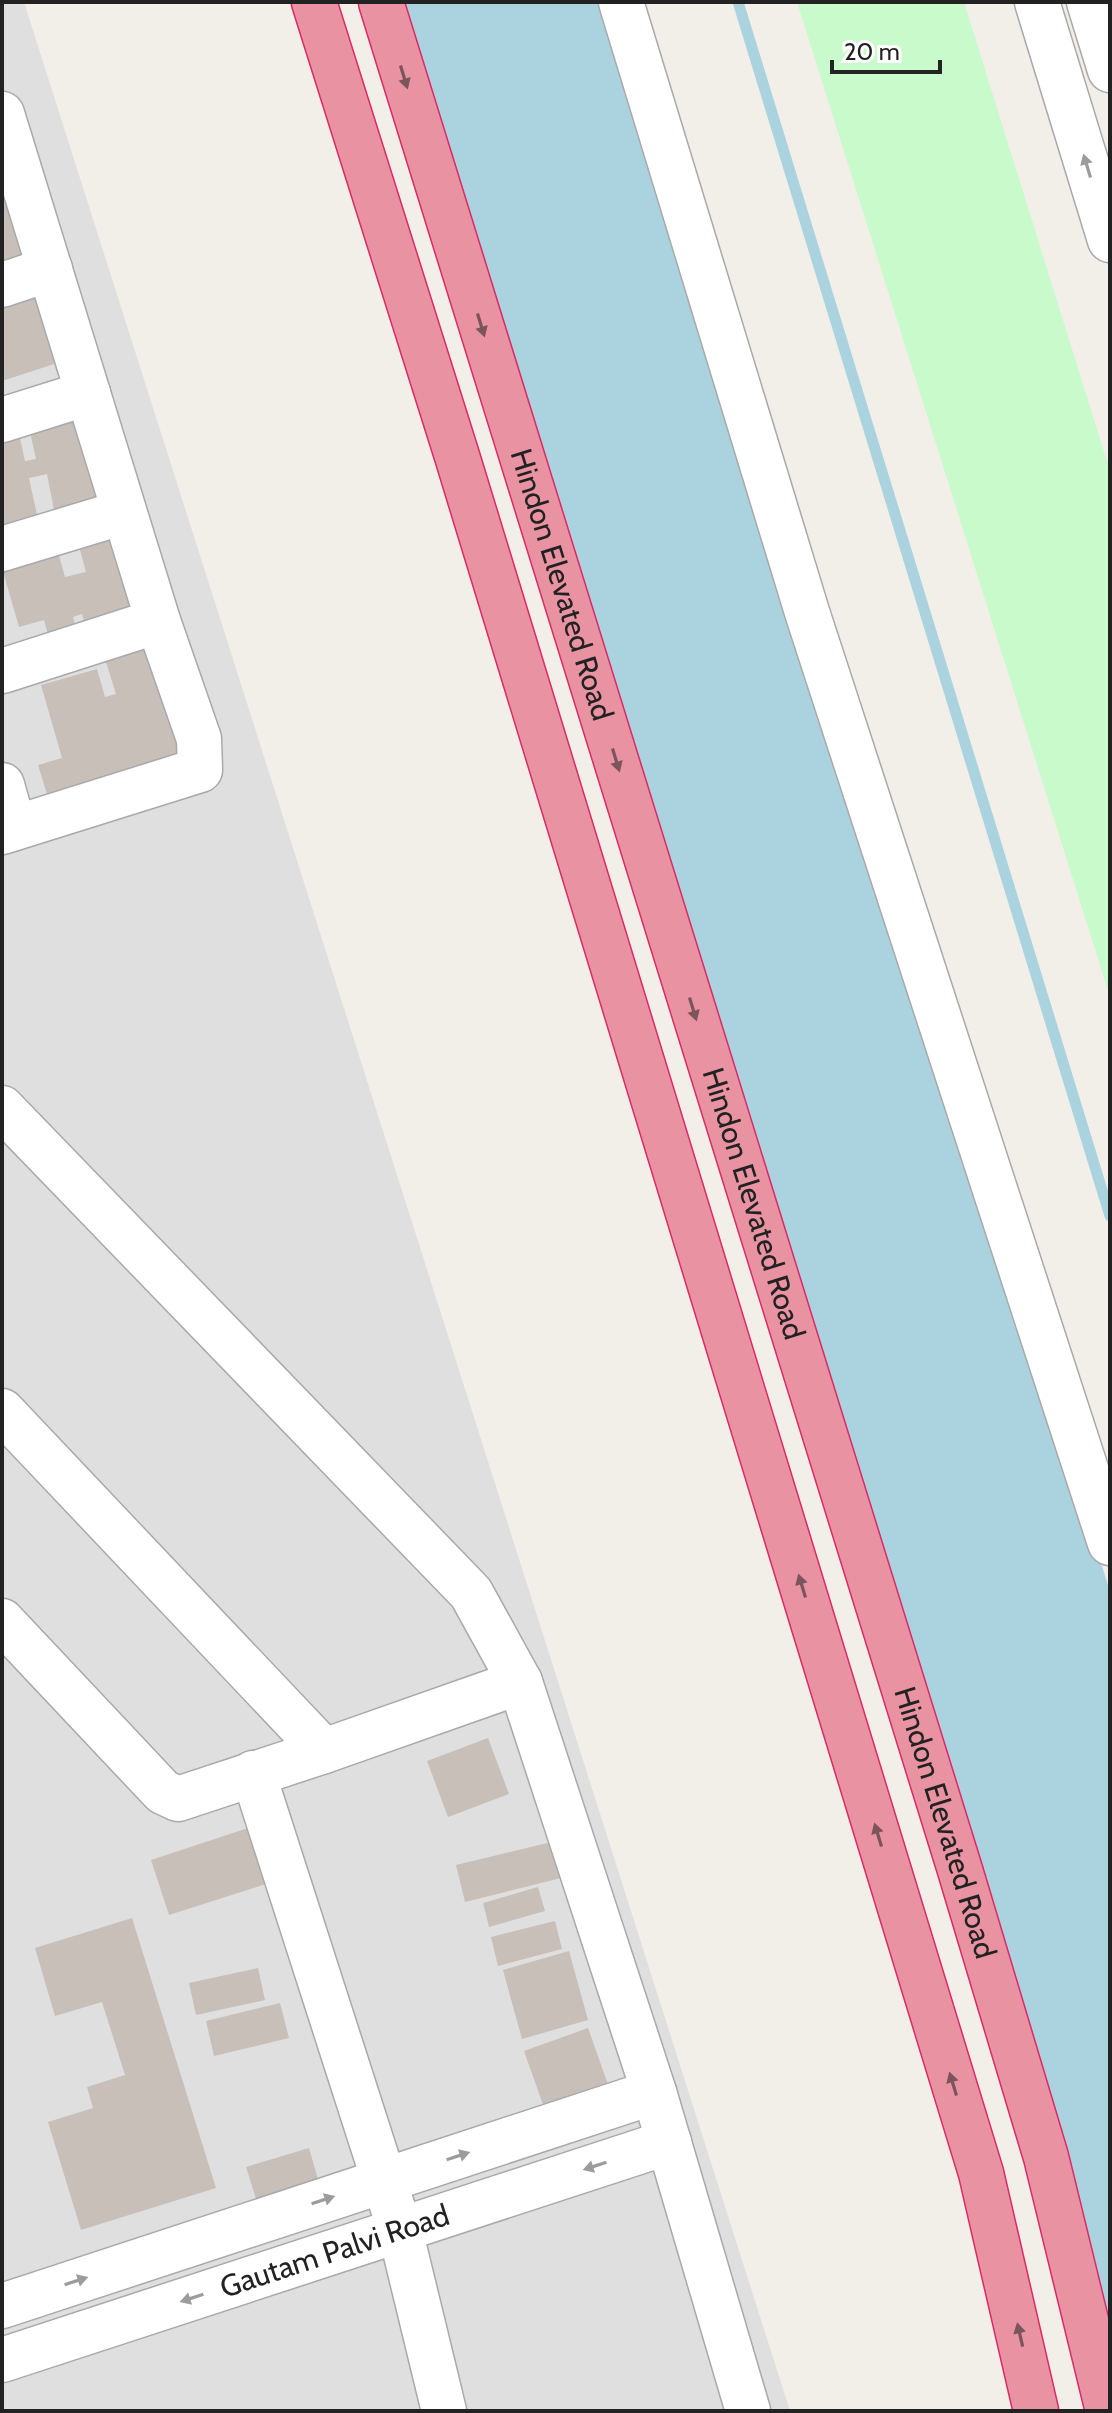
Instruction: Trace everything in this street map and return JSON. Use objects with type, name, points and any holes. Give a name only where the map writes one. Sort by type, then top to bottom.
[{"type":"highway","name":"Hindon Elevated Road","points":[[314,2],[457,456],[981,2173],[1036,2411]]},
{"type":"highway","name":"Hindon Elevated Road","points":[[381,2],[969,1900],[1046,2157],[1108,2411]]},
{"type":"street","points":[[621,2],[807,612],[1110,1543]]},
{"type":"street","points":[[1037,2],[1110,240]]},
{"type":"street","points":[[1089,2],[1110,70]]},
{"type":"street","points":[[2,785],[8,830],[200,770],[199,739],[158,621],[50,269],[5,137]]},
{"type":"street","points":[[2,285],[50,269]]},
{"type":"street","points":[[2,420],[88,393]]},
{"type":"street","points":[[2,549],[124,512]]},
{"type":"street","points":[[2,671],[158,621]]},
{"type":"street","points":[[2,1108],[471,1593],[520,1682],[654,2092],[748,2411]]},
{"type":"street","points":[[2,1411],[324,1751]]},
{"type":"street","points":[[2,1621],[171,1797],[186,1797],[520,1682]]},
{"type":"street","points":[[253,1773],[400,2230],[444,2411]]},
{"type":"street","name":"Gautam Palvi Road","points":[[2,2306],[654,2092]]},
{"type":"street","name":"Gautam Palvi Road","points":[[2,2360],[669,2142]]},
{"type":"shaded area","points":[[2,2],[24,2],[790,2411],[2,2411]]},
{"type":"green space","points":[[797,2],[964,2],[1110,471],[1110,997]]},
{"type":"water","points":[[358,2],[602,2],[978,1163],[1110,1592],[1110,2409],[835,1542]]},
{"type":"building","points":[[2,174],[32,262],[2,272]]},
{"type":"building","points":[[42,292],[71,382],[62,385],[54,364],[2,381],[2,306]]},
{"type":"building","points":[[84,419],[104,510],[56,520],[47,474],[29,478],[39,524],[2,532],[2,438],[19,434],[25,461],[36,459],[30,432]]},
{"type":"building","points":[[128,532],[151,616],[88,634],[82,614],[73,617],[79,637],[51,645],[44,620],[19,627],[2,568],[58,552],[65,577],[86,572],[79,546]]},
{"type":"building","points":[[157,644],[193,768],[52,810],[38,765],[62,758],[41,685],[97,669],[105,697],[116,694],[105,659]]},
{"type":"building","points":[[488,1738],[509,1794],[448,1817],[427,1761]]},
{"type":"building","points":[[248,1828],[266,1884],[169,1915],[151,1860]]},
{"type":"building","points":[[560,1840],[569,1876],[465,1902],[456,1865]]},
{"type":"building","points":[[538,1887],[545,1911],[489,1927],[483,1903]]},
{"type":"building","points":[[132,1918],[216,2188],[81,2230],[48,2122],[93,2108],[87,2087],[125,2075],[102,2002],[55,2016],[35,1948]]},
{"type":"building","points":[[555,1921],[562,1949],[498,1966],[491,1937]]},
{"type":"building","points":[[569,1951],[588,2020],[522,2039],[503,1970]]},
{"type":"building","points":[[258,1968],[265,2000],[196,2015],[189,1983]]},
{"type":"building","points":[[280,2003],[289,2038],[214,2056],[206,2021]]},
{"type":"building","points":[[588,2028],[611,2093],[547,2116],[524,2051]]},
{"type":"building","points":[[309,2148],[321,2190],[259,2208],[246,2167]]},
{"type":"waterway","points":[[738,2],[1110,1216]]}]
